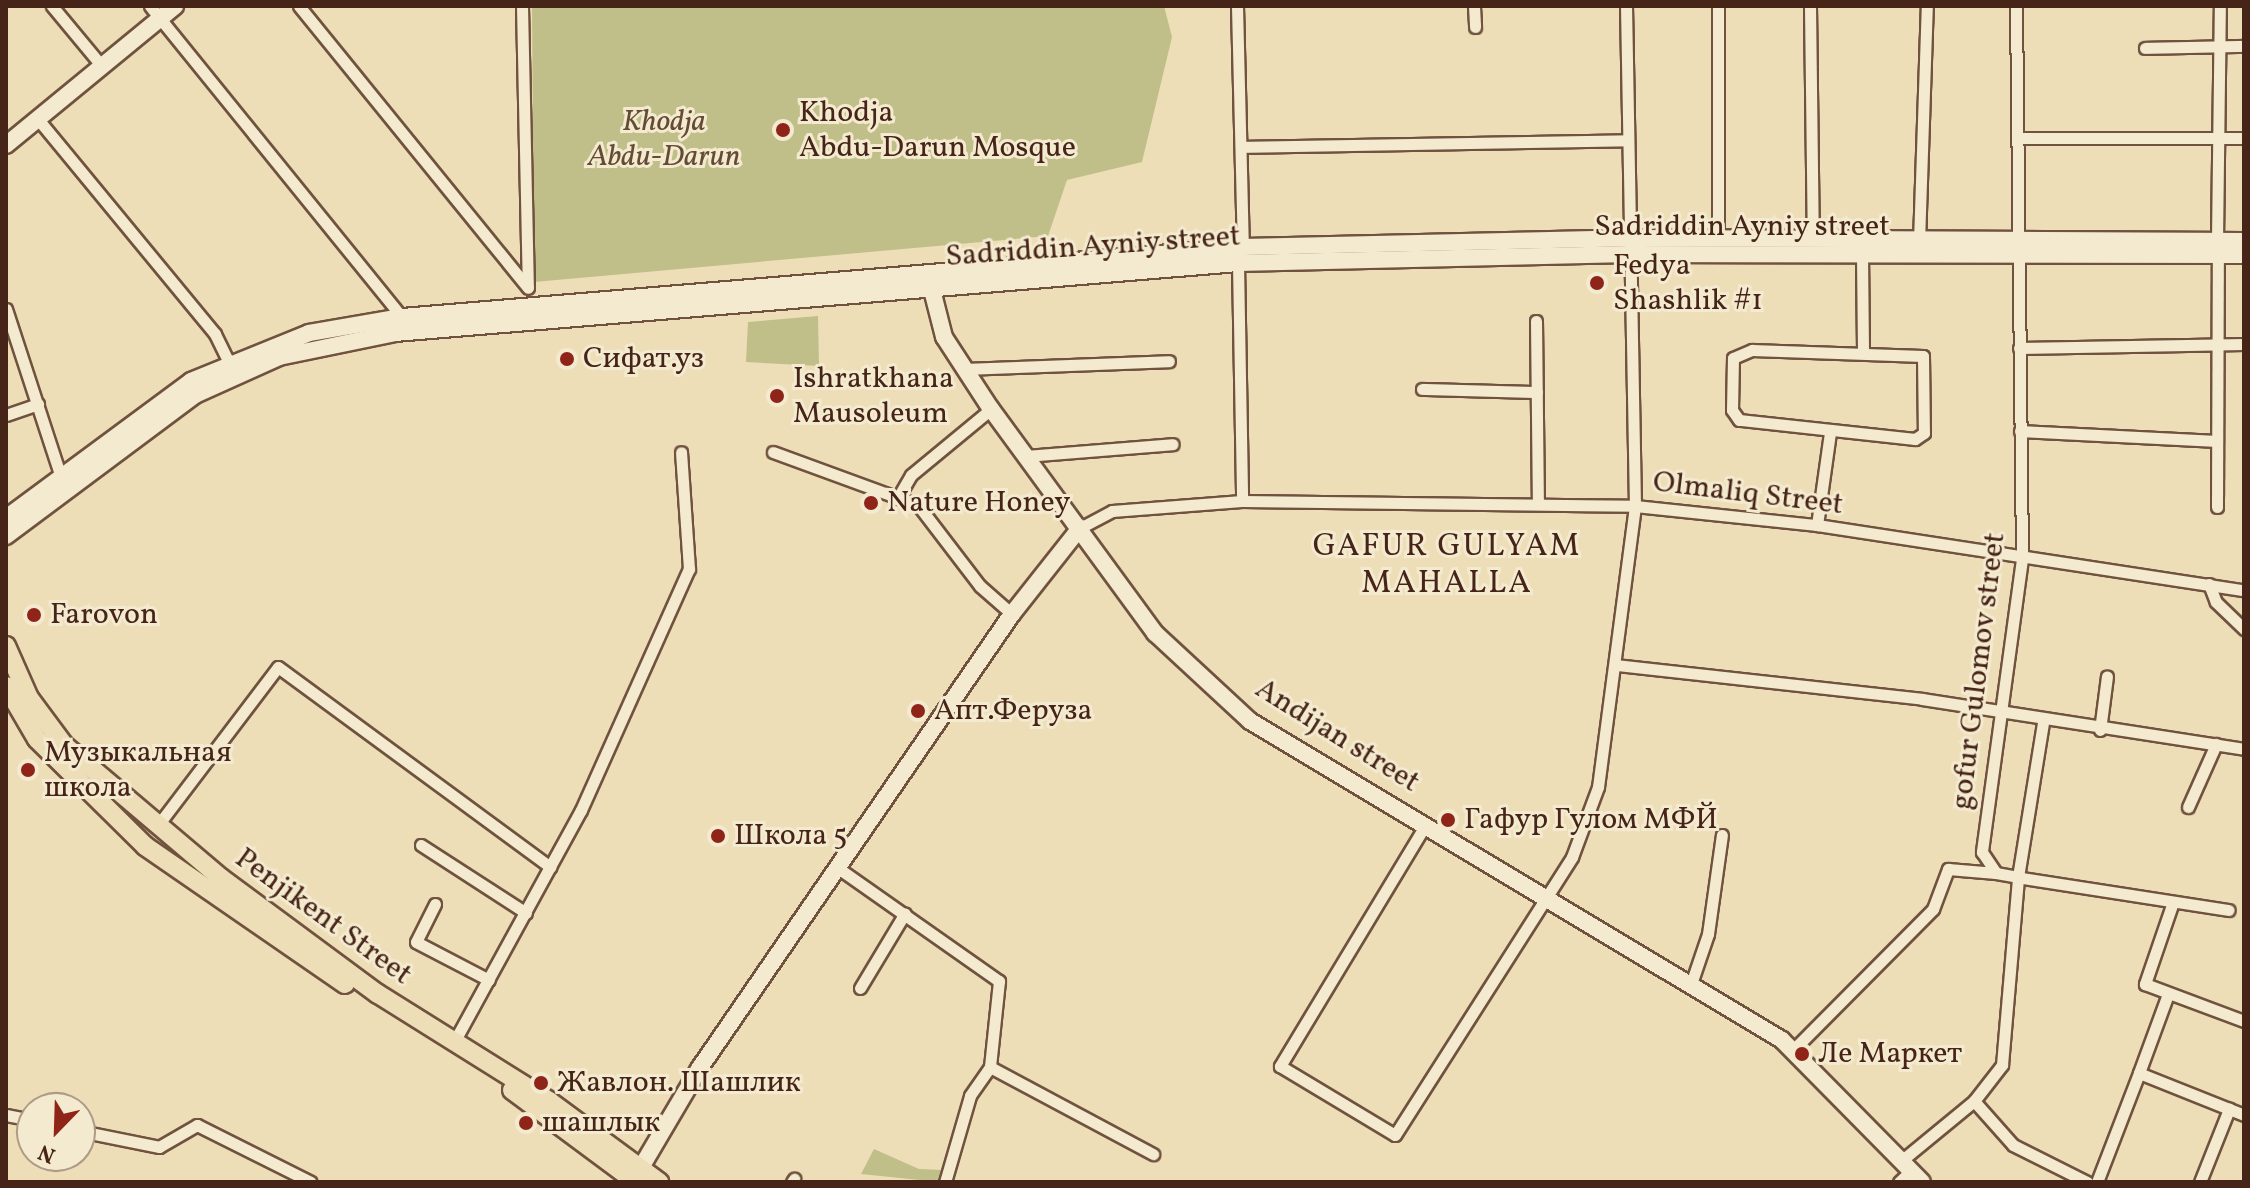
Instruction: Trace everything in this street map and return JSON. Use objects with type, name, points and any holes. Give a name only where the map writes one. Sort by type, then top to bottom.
[{"type":"main road","points":[[6,145],[101,65],[155,12],[175,6]]},
{"type":"main road","name":"Sadriddin Ayniy street","points":[[6,536],[161,415],[248,369],[337,341],[528,316],[929,279],[1241,255],[1629,246],[1813,238],[2018,248]]},
{"type":"main road","name":"Sadriddin Ayniy street","points":[[1629,246],[1862,254],[2018,248],[2218,248],[2244,241]]},
{"type":"main road","name":"Sadriddin Ayniy street","points":[[2218,248],[2244,255]]},
{"type":"main road","name":"Andijan street","points":[[929,279],[944,337],[1025,456],[1155,633],[1250,721],[1544,894],[1793,1050],[1908,1174]]},
{"type":"main road","name":"Sadriddin Ayniy street","points":[[6,518],[163,397],[229,363],[309,333],[402,317],[528,316]]},
{"type":"main road","points":[[635,1178],[838,868],[1012,614],[1080,528]]},
{"type":"main road","name":"Penjikent Street","points":[[6,646],[45,723],[122,795],[378,994],[454,1042],[635,1178]]},
{"type":"main road","name":"Penjikent Street","points":[[6,686],[29,728],[107,812],[145,846],[514,1091],[635,1178],[659,1182]]},
{"type":"main road","points":[[107,812],[122,795]]},
{"type":"street","points":[[52,6],[101,65]]},
{"type":"street","points":[[299,6],[528,288]]},
{"type":"street","points":[[522,6],[528,316]]},
{"type":"street","points":[[1237,6],[1241,147],[1242,501]]},
{"type":"street","points":[[1474,6],[1475,27]]},
{"type":"street","points":[[1426,824],[1280,1066],[1395,1135],[1544,894],[1572,857],[1598,787],[1635,506],[1625,140],[1626,6]]},
{"type":"street","points":[[1718,6],[1718,240]]},
{"type":"street","points":[[1810,6],[1813,238]]},
{"type":"street","points":[[1919,242],[1927,6]]},
{"type":"street","name":"gofur Gulomov street","points":[[1996,873],[1982,852],[2022,559],[2016,6]]},
{"type":"street","points":[[2217,507],[2220,6]]},
{"type":"street","points":[[155,12],[402,317]]},
{"type":"street","points":[[2145,48],[2244,46]]},
{"type":"street","points":[[37,118],[215,334],[229,363]]},
{"type":"street","points":[[2017,138],[2244,138]]},
{"type":"street","points":[[1241,147],[1625,140]]},
{"type":"street","points":[[1862,254],[1863,352]]},
{"type":"street","points":[[6,309],[60,474]]},
{"type":"street","points":[[1536,321],[1538,504]]},
{"type":"street","points":[[2019,348],[2244,344]]},
{"type":"street","points":[[1752,350],[1863,352],[1927,360],[1924,433],[1915,439],[1830,432],[1739,420],[1732,410],[1733,358],[1752,350]]},
{"type":"street","points":[[963,369],[1169,361]]},
{"type":"street","points":[[1422,389],[1537,392]]},
{"type":"street","points":[[6,415],[38,404]]},
{"type":"street","points":[[900,494],[911,475],[991,409]]},
{"type":"street","points":[[2020,431],[2217,441]]},
{"type":"street","points":[[1817,525],[1830,432]]},
{"type":"street","points":[[1025,456],[1173,444]]},
{"type":"street","points":[[454,1042],[550,867],[689,569],[681,452]]},
{"type":"street","points":[[773,452],[900,494],[933,520],[980,586],[1012,614]]},
{"type":"street","name":"Olmaliq Street","points":[[1080,528],[1112,511],[1242,501],[1635,506],[1817,525],[2022,559],[2244,590]]},
{"type":"street","points":[[2209,584],[2216,602],[2244,629]]},
{"type":"street","points":[[1616,665],[1999,713],[2043,722],[2244,749]]},
{"type":"street","points":[[158,825],[278,667],[550,867]]},
{"type":"street","points":[[2100,730],[2107,676]]},
{"type":"street","points":[[1908,1174],[2002,1065],[2020,877],[2043,722]]},
{"type":"street","points":[[2188,807],[2216,744]]},
{"type":"street","points":[[1691,984],[1708,934],[1722,835]]},
{"type":"street","points":[[421,845],[526,913]]},
{"type":"street","points":[[838,868],[999,981],[990,1067],[970,1096],[945,1182]]},
{"type":"street","points":[[1793,1050],[1933,909],[1948,869],[1996,873],[2229,910]]},
{"type":"street","points":[[2173,902],[2145,984],[2244,1021]]},
{"type":"street","points":[[435,904],[416,942],[489,980]]},
{"type":"street","points":[[860,988],[905,913]]},
{"type":"street","points":[[2097,1182],[2168,994]]},
{"type":"street","points":[[990,1067],[1153,1154]]},
{"type":"street","points":[[2139,1073],[2244,1115]]},
{"type":"street","points":[[1974,1101],[2013,1145],[2087,1182]]},
{"type":"street","points":[[2200,1182],[2229,1109]]},
{"type":"street","points":[[96,1134],[159,1147],[197,1125],[311,1182]]},
{"type":"green space","name":"Khodja Abdu-Darun","points":[[532,6],[1164,6],[1172,37],[1142,162],[1067,180],[1048,236],[534,282]]},
{"type":"green space","points":[[818,316],[819,366],[746,362],[748,322]]},
{"type":"green space","points":[[874,1149],[919,1169],[943,1170],[939,1182],[861,1174]]},
{"type":"place","name":"Khodja Abdu-Darun Mosque","points":[[783,130]]},
{"type":"place","name":"Fedya Shashlik #1","points":[[1597,283]]},
{"type":"place","name":"Сифат.уз","points":[[567,359]]},
{"type":"place","name":"Ishratkhana Mausoleum","points":[[777,396]]},
{"type":"place","name":"Nature Honey","points":[[871,503]]},
{"type":"place","name":"Farovon","points":[[34,615]]},
{"type":"place","name":"Апт.Феруза","points":[[918,711]]},
{"type":"place","name":"Музыкальная школа","points":[[28,770]]},
{"type":"place","name":"Гафур Гулом МФЙ","points":[[1448,820]]},
{"type":"place","name":"Школа 5","points":[[718,836]]},
{"type":"place","name":"Ле Маркет","points":[[1802,1054]]},
{"type":"place","name":"Жавлон. Шашлик","points":[[541,1083]]},
{"type":"place","name":"шашлык","points":[[526,1123]]},
{"type":"district","name":"GAFUR GULYAM MAHALLA","points":[[1447,566]]}]
